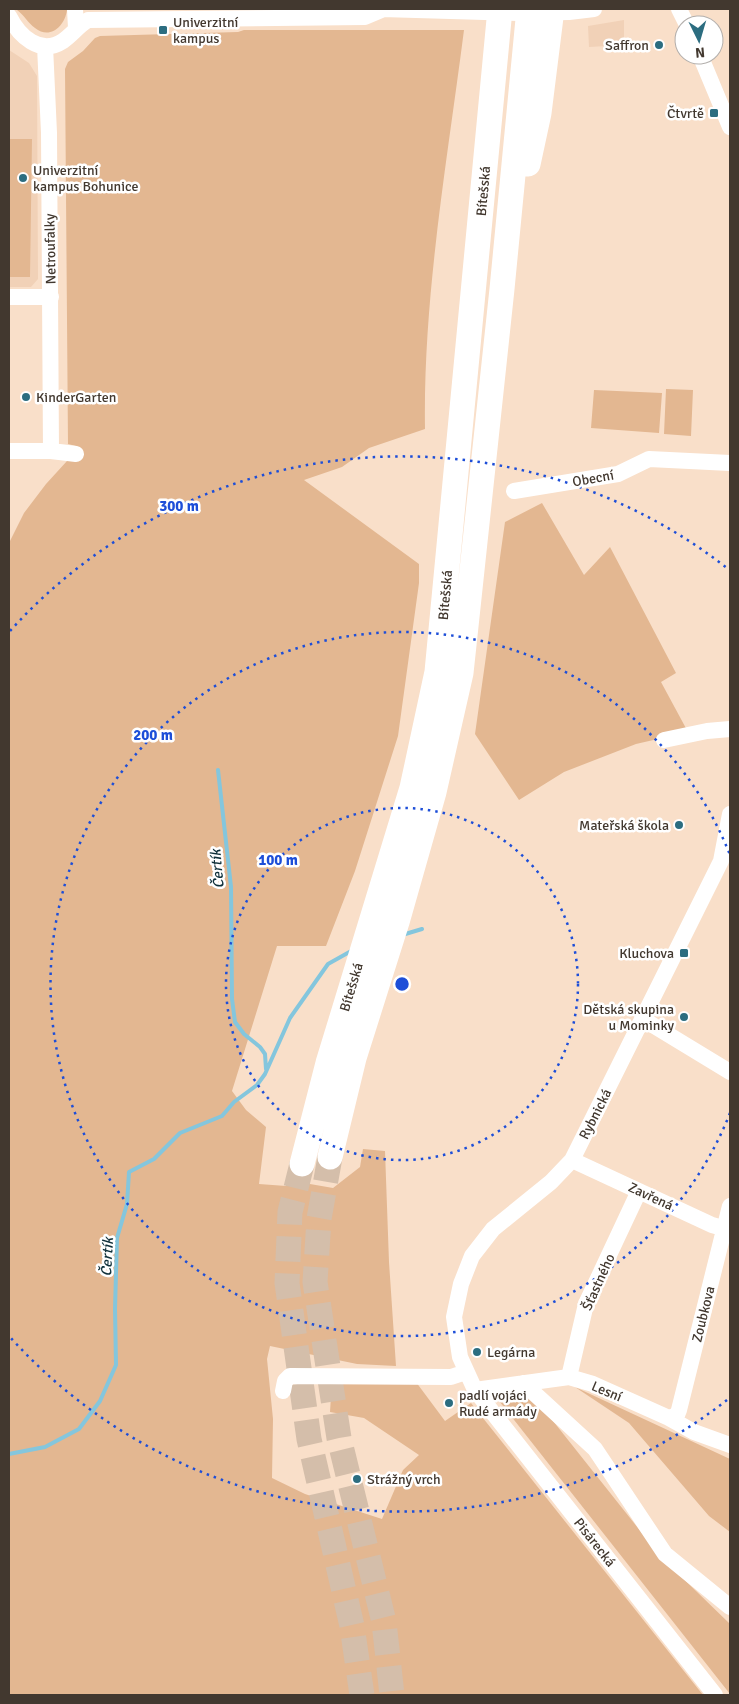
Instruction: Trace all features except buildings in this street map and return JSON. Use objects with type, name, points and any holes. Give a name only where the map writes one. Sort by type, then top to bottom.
[{"type":"highway","name":"Bítešská","points":[[302,1164],[328,1063],[412,788],[437,672],[500,9]]},
{"type":"highway","name":"Bítešská","points":[[330,1157],[354,1058],[397,922],[434,792],[461,673],[502,289],[529,9]]},
{"type":"highway","points":[[502,289],[560,11]]},
{"type":"street","points":[[75,9],[76,28]]},
{"type":"street","points":[[10,21],[30,42],[45,46],[60,42],[88,20],[100,19],[365,17],[384,9],[454,12],[594,9]]},
{"type":"street","name":"Netroufalky","points":[[45,46],[49,133],[51,451]]},
{"type":"street","points":[[704,65],[730,127]]},
{"type":"street","points":[[9,297],[51,297]]},
{"type":"street","points":[[9,452],[51,451],[76,454]]},
{"type":"street","name":"Obecní","points":[[514,491],[618,474],[649,459],[730,463]]},
{"type":"street","points":[[664,740],[707,731],[730,729]]},
{"type":"street","name":"Rybnická","points":[[475,1390],[460,1357],[454,1317],[461,1284],[472,1256],[493,1229],[551,1182],[572,1160],[726,863],[730,814]]},
{"type":"street","points":[[644,1018],[730,1072]]},
{"type":"street","name":"Zavřená","points":[[572,1160],[712,1225],[727,1229]]},
{"type":"street","name":"Šťastného","points":[[569,1377],[586,1304],[639,1191]]},
{"type":"street","name":"Zoubkova","points":[[669,1418],[677,1415],[679,1410],[727,1229],[730,1206]]},
{"type":"street","points":[[283,1391],[285,1381],[290,1376],[451,1377],[466,1372]]},
{"type":"street","name":"Lesní","points":[[475,1390],[569,1377],[593,1384],[669,1418],[694,1432],[730,1445]]},
{"type":"street","points":[[523,1382],[595,1449],[666,1554],[730,1608]]},
{"type":"street","name":"Pisárecká","points":[[475,1390],[715,1695]]},
{"type":"shaded area","points":[[18,9],[67,10],[60,26],[56,30],[46,32],[33,26]]},
{"type":"shaded area","points":[[624,20],[624,45],[589,47],[588,26]]},
{"type":"shaded area","points":[[244,30],[464,30],[432,279],[425,379],[425,429],[369,448],[342,467],[304,480],[419,564],[419,583],[398,736],[355,871],[326,946],[277,946],[232,1091],[246,1110],[266,1127],[259,1184],[286,1186],[287,1180],[333,1188],[360,1167],[363,1149],[385,1151],[389,1262],[396,1366],[357,1364],[270,1346],[267,1359],[273,1419],[272,1478],[305,1494],[382,1519],[403,1470],[419,1455],[364,1418],[330,1412],[332,1381],[416,1382],[445,1421],[471,1403],[703,1695],[9,1695],[9,543],[24,513],[46,484],[67,461],[77,460],[76,446],[68,444],[65,69],[68,62],[83,51],[95,38],[100,36],[238,32]]},
{"type":"shaded area","name":"Univerzitní kampus Bohunice","points":[[9,50],[29,63],[37,76],[38,279],[31,287],[9,287]]},
{"type":"shaded area","points":[[9,139],[32,139],[30,277],[9,277]]},
{"type":"shaded area","points":[[666,389],[693,390],[691,436],[664,434]]},
{"type":"shaded area","points":[[594,390],[662,393],[659,433],[591,428]]},
{"type":"shaded area","points":[[542,503],[584,575],[610,547],[676,673],[661,682],[688,732],[636,744],[564,772],[519,800],[475,734],[505,522]]},
{"type":"shaded area","points":[[575,1387],[730,1459],[730,1532],[709,1516],[629,1423]]},
{"type":"shaded area","points":[[530,1392],[661,1557],[730,1624],[730,1694],[496,1397]]},
{"type":"waterway","name":"Čertík","points":[[218,770],[231,887],[232,999],[235,1022],[244,1034],[260,1047],[265,1054],[266,1069]]},
{"type":"waterway","name":"Čertík","points":[[402,935],[422,929]]},
{"type":"waterway","name":"Čertík","points":[[9,1454],[45,1447],[79,1429],[100,1401],[116,1365],[117,1238],[127,1204],[129,1172],[154,1159],[180,1133],[222,1116],[234,1102],[257,1085],[265,1074],[290,1018],[328,964],[353,950]]},
{"type":"tunnel","points":[[330,1157],[319,1219],[315,1282],[339,1438],[384,1622],[392,1695]]},
{"type":"tunnel","points":[[302,1164],[290,1212],[287,1283],[309,1439],[352,1626],[362,1695]]},
{"type":"place","name":"Univerzitní kampus","points":[[163,30]]},
{"type":"place","name":"Saffron","points":[[659,45]]},
{"type":"place","name":"Čtvrtě","points":[[714,113]]},
{"type":"place","name":"Univerzitní kampus Bohunice","points":[[23,178]]},
{"type":"place","name":"KinderGarten","points":[[26,397]]},
{"type":"place","name":"Mateřská škola","points":[[679,825]]},
{"type":"place","name":"Kluchova","points":[[684,953]]},
{"type":"place","name":"Dětská skupina u Mominky","points":[[684,1017]]},
{"type":"place","name":"Legárna","points":[[477,1352]]},
{"type":"place","name":"padlí vojáci Rudé armády","points":[[449,1403]]},
{"type":"place","name":"Strážný vrch","points":[[357,1479]]}]
